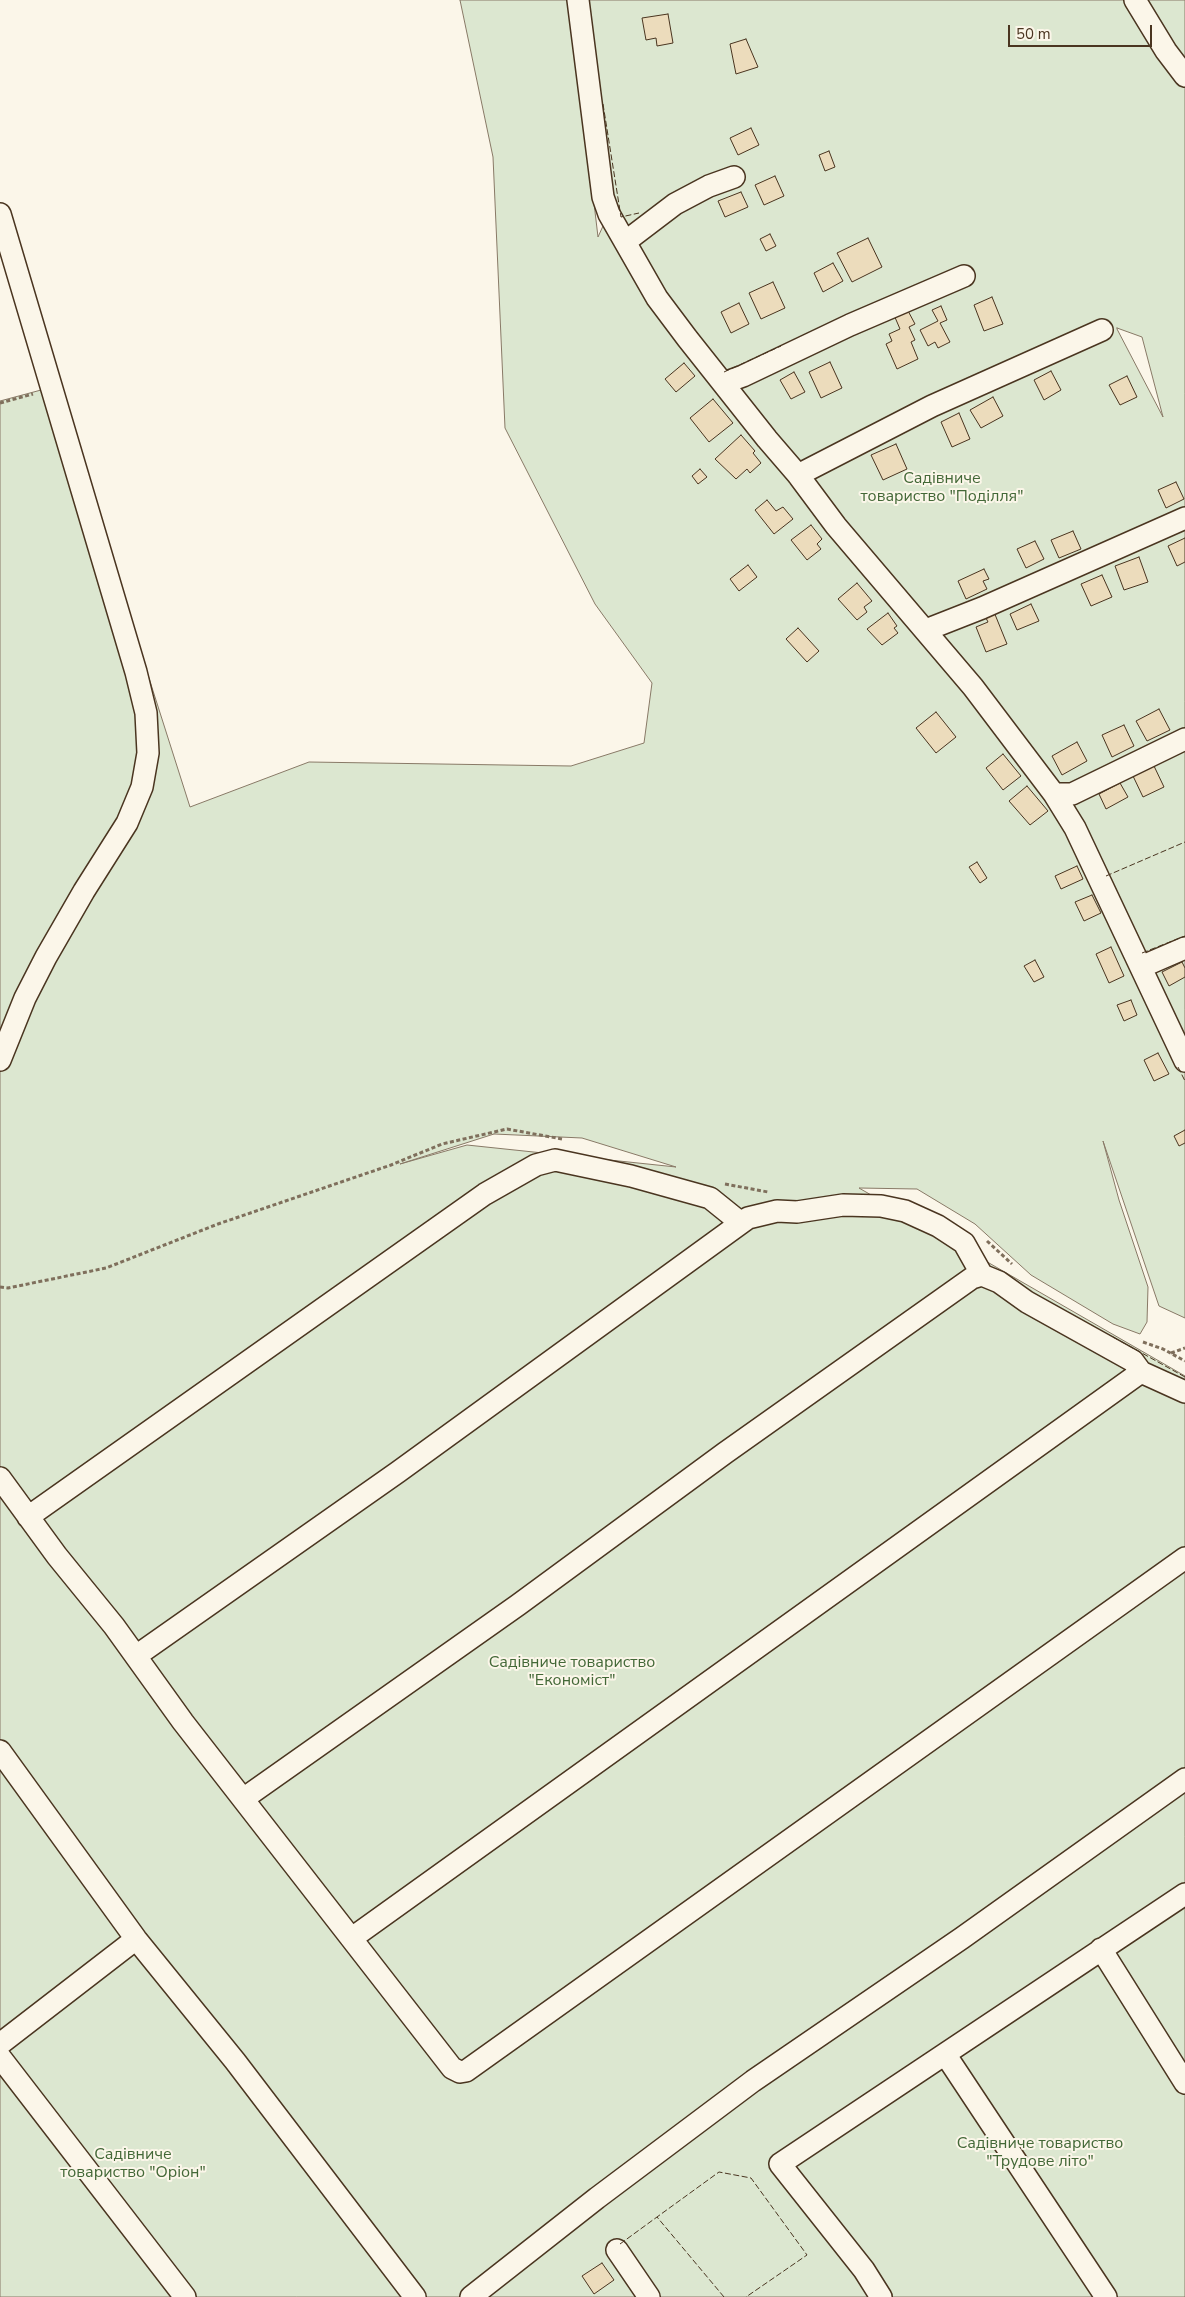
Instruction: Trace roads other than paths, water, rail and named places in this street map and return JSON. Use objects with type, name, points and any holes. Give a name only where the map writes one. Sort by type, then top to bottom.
[{"type":"street","points":[[578,0],[603,197],[609,214],[657,298],[767,439],[798,475],[836,526],[973,687],[1054,794],[1074,828],[1185,1061]]},
{"type":"street","points":[[1135,0],[1166,51],[1185,76]]},
{"type":"street","points":[[625,242],[675,204],[709,186],[734,177]]},
{"type":"street","points":[[0,214],[136,672],[146,713],[148,754],[142,787],[127,823],[84,891],[46,958],[26,998],[0,1060]]},
{"type":"street","points":[[724,383],[744,376],[850,325],[964,276]]},
{"type":"street","points":[[798,475],[932,406],[1102,330]]},
{"type":"street","points":[[926,630],[982,608],[1185,518]]},
{"type":"street","points":[[1054,794],[1072,794],[1185,738]]},
{"type":"street","points":[[1141,967],[1185,948]]},
{"type":"street","points":[[28,1516],[485,1194],[536,1165],[555,1160],[631,1176],[710,1198],[741,1223]]},
{"type":"street","points":[[136,1656],[398,1472],[748,1218],[777,1211],[797,1212],[843,1205],[881,1206],[905,1211],[938,1226],[964,1244],[982,1275],[999,1282],[1027,1302],[1133,1361],[1140,1372],[1185,1392]]},
{"type":"street","points":[[243,1799],[518,1605],[725,1453],[928,1308],[972,1278],[982,1275]]},
{"type":"street","points":[[352,1938],[1140,1372]]},
{"type":"street","points":[[0,1478],[136,1656],[183,1722],[452,2068],[460,2072],[466,2071],[1185,1558]]},
{"type":"street","points":[[0,1751],[136,1939],[234,2061],[415,2297]]},
{"type":"street","points":[[471,2297],[597,2198],[753,2081],[962,1938],[1185,1779]]},
{"type":"street","points":[[881,2297],[864,2270],[780,2164],[1185,1894]]},
{"type":"street","points":[[0,2044],[136,1939]]},
{"type":"street","points":[[1101,1949],[1185,2083]]},
{"type":"street","points":[[944,2054],[1106,2297]]},
{"type":"street","points":[[0,2057],[185,2297]]},
{"type":"street","points":[[617,2250],[649,2297]]},
{"type":"park label","name":"Садівниче товариство \"Поділля\"","points":[[942,488]]},
{"type":"park label","name":"Садівниче товариство \"Економіст\"","points":[[572,1672]]},
{"type":"park label","name":"Садівниче товариство \"Трудове літо\"","points":[[1040,2153]]},
{"type":"park label","name":"Садівниче товариство \"Оріон\"","points":[[133,2164]]}]
